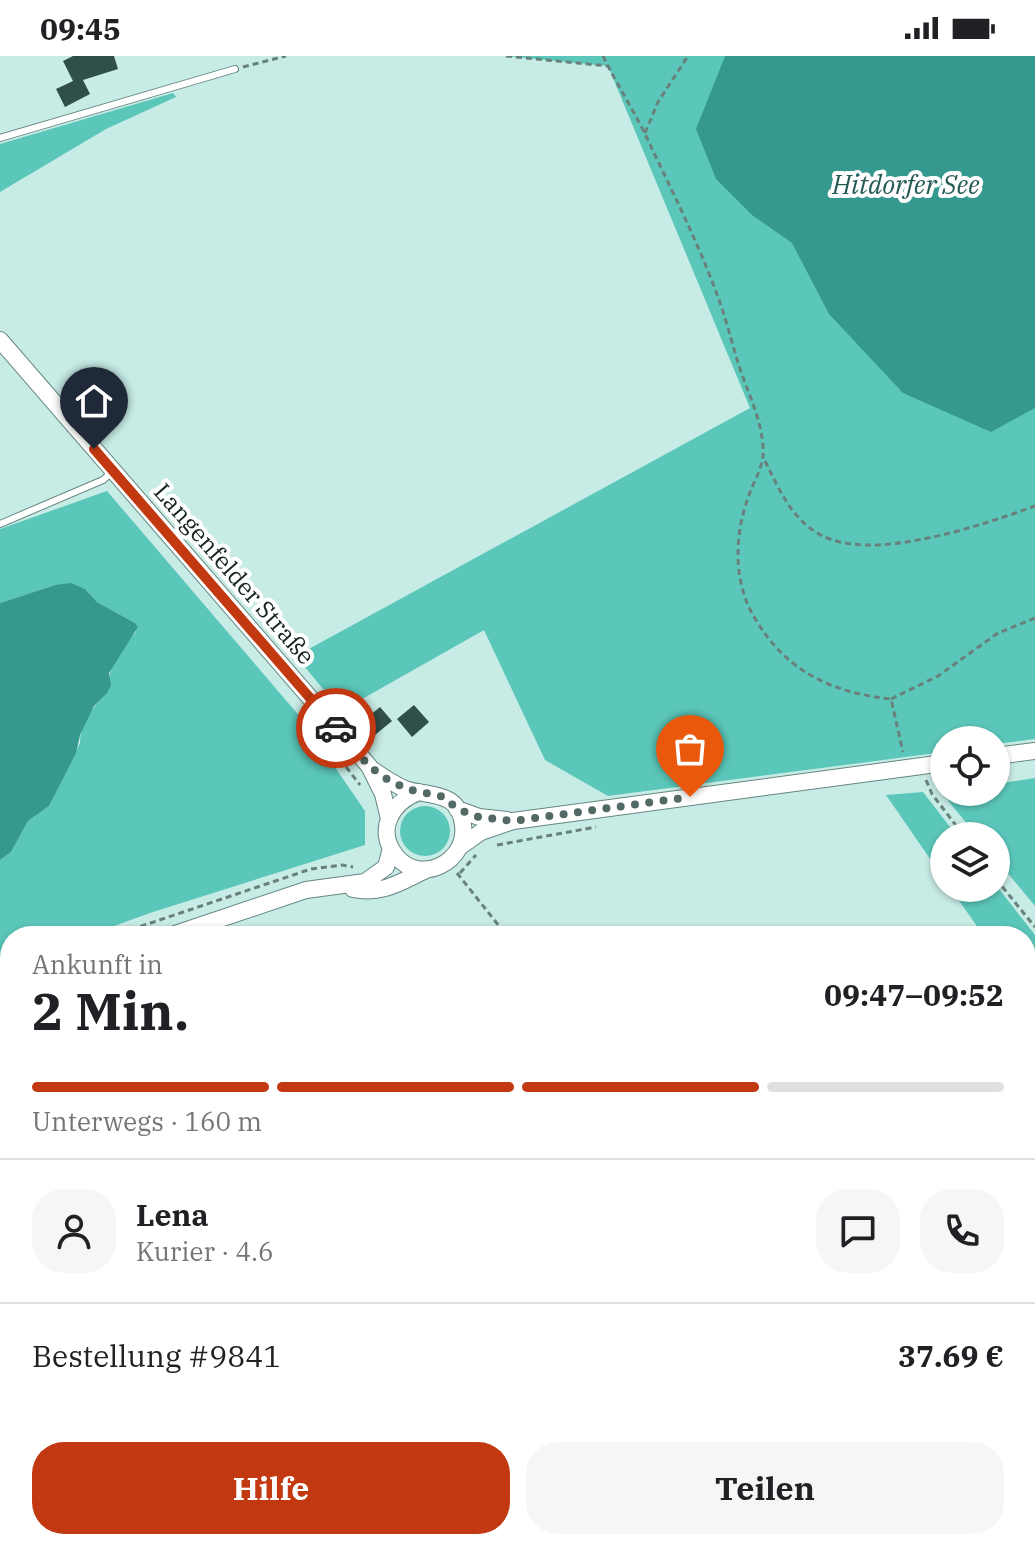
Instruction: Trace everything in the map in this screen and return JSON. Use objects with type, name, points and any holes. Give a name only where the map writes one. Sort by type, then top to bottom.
[{"type":"street","name":"Langenfelder Straße","points":[[0,340],[108,476],[369,766],[395,784],[444,797],[457,809],[479,817],[513,821]]},
{"type":"street","points":[[1010,754],[1035,751]]},
{"type":"street","name":"Langenfelder Straße","points":[[339,886],[375,892],[397,885],[448,862],[461,846],[481,832],[513,821],[930,765]]},
{"type":"street","name":"Langenfelder Straße","points":[[369,766],[383,794],[391,848]]},
{"type":"street","points":[[389,819],[400,801],[419,792]]},
{"type":"street","points":[[457,809],[464,826],[461,846]]},
{"type":"street","points":[[391,848],[409,866],[426,870]]},
{"type":"street","points":[[199,926],[306,890],[365,882],[381,873],[389,861],[391,848]]},
{"type":"lane","points":[[0,138],[235,69]]},
{"type":"lane","points":[[0,524],[108,476]]},
{"type":"path","points":[[235,69],[286,56]]},
{"type":"path","points":[[506,56],[608,66]]},
{"type":"path","points":[[603,56],[645,133],[717,296],[757,414],[765,461],[786,503],[802,521],[820,535],[843,543],[867,545],[917,541],[995,521],[1035,506]]},
{"type":"path","points":[[645,133],[658,102],[688,56]]},
{"type":"path","points":[[765,461],[747,499],[739,537],[738,567],[744,596],[755,620],[771,642],[800,668],[830,687],[858,696],[891,699],[938,676],[998,633],[1035,618]]},
{"type":"path","points":[[891,699],[907,768]]},
{"type":"path","points":[[941,806],[953,822]]},
{"type":"path","points":[[490,846],[601,826]]},
{"type":"path","points":[[479,852],[458,874],[499,926]]},
{"type":"path","points":[[1010,896],[1034,926]]},
{"type":"shaded area","points":[[506,56],[1035,56],[1035,739],[1010,742],[1010,726],[930,726],[930,754],[608,796],[545,760],[484,630],[341,711],[296,656],[750,408],[608,66]]},
{"type":"shaded area","points":[[173,93],[176,97],[106,129],[0,192],[0,144]]},
{"type":"shaded area","points":[[107,491],[302,719],[365,811],[365,845],[114,926],[0,926],[0,860],[11,852],[28,821],[49,806],[80,743],[87,719],[110,685],[113,663],[136,632],[135,623],[97,602],[85,589],[55,585],[0,603],[0,529]]},
{"type":"shaded area","points":[[1035,778],[1035,906],[1010,876],[1010,822],[966,822],[952,806],[1010,806],[1010,782]]},
{"type":"shaded area","points":[[923,792],[930,806],[934,806],[946,822],[930,822],[930,859],[886,795]]},
{"type":"shaded area","points":[[425,806],[442,814],[450,831],[442,848],[425,856],[408,848],[400,831],[408,814]]},
{"type":"shaded area","points":[[960,902],[1009,902],[1028,926],[977,926]]},
{"type":"water","name":"Hitdorfer See","points":[[725,56],[1035,56],[1035,408],[991,432],[903,393],[829,314],[792,243],[752,215],[716,179],[696,129]]},
{"type":"water","points":[[71,583],[85,589],[97,602],[138,627],[109,673],[111,685],[94,706],[80,735],[76,753],[49,806],[28,821],[11,852],[0,860],[0,603],[55,585]]},
{"type":"building","points":[[73,56],[114,56],[118,69],[83,80],[90,94],[65,107],[56,89],[73,81],[63,61]]},
{"type":"building","points":[[414,705],[429,722],[412,737],[397,719]]},
{"type":"building","points":[[380,707],[392,721],[375,735],[363,721]]},
{"type":"way so far","points":[[336,728],[369,766],[385,778],[407,789],[444,797],[457,809],[479,817],[513,821],[690,797]]},
{"type":"route","points":[[94,449],[336,728]]}]
